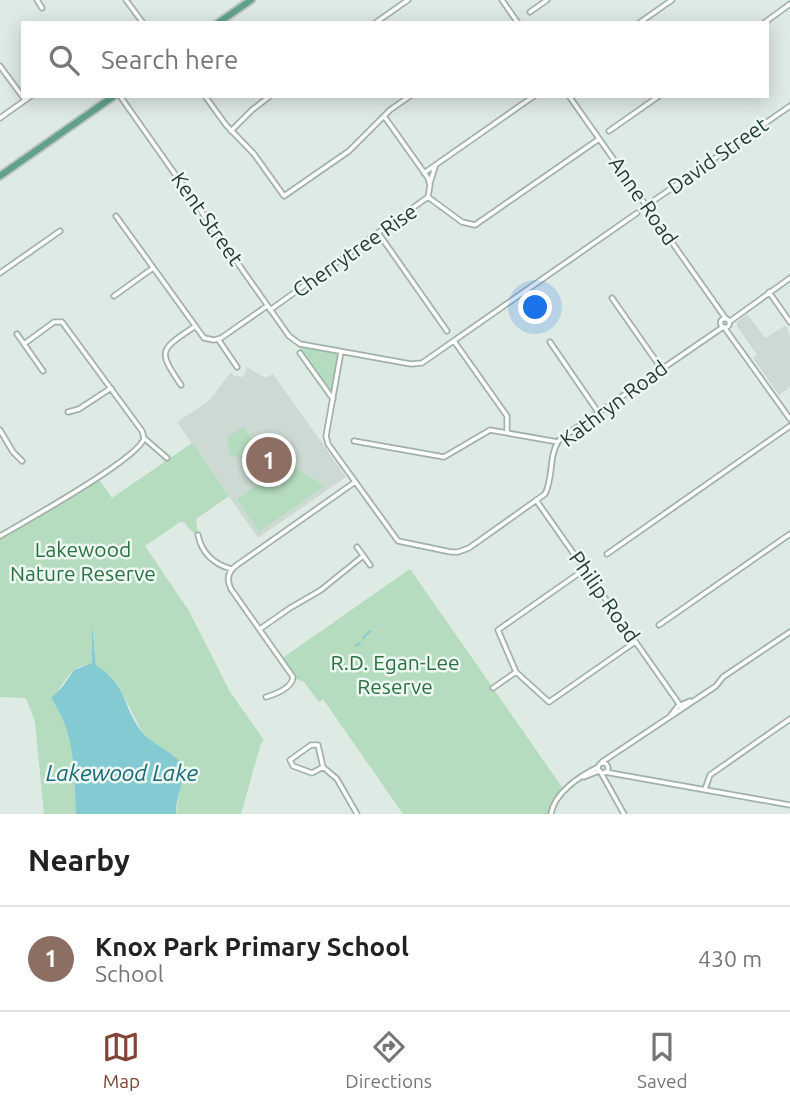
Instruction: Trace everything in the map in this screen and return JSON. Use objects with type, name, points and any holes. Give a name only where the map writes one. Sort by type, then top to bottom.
[{"type":"main road","points":[[221,21],[251,0]]},
{"type":"main road","points":[[0,176],[111,98]]},
{"type":"street","points":[[37,0],[42,8]]},
{"type":"street","points":[[126,0],[142,21]]},
{"type":"street","points":[[378,21],[408,0]]},
{"type":"street","points":[[502,0],[515,21]]},
{"type":"street","points":[[530,12],[547,0]]},
{"type":"street","points":[[642,21],[672,0]]},
{"type":"street","points":[[767,21],[790,4]]},
{"type":"street","points":[[0,65],[21,96]]},
{"type":"street","points":[[0,118],[27,98]]},
{"type":"street","name":"Kent Street","points":[[121,98],[294,342],[341,352]]},
{"type":"street","points":[[207,98],[232,131],[252,151],[284,197],[349,151],[384,116],[407,98]]},
{"type":"street","points":[[232,131],[268,98]]},
{"type":"street","points":[[424,173],[531,98]]},
{"type":"street","name":"Anne Road","points":[[570,98],[717,307],[733,338],[790,419]]},
{"type":"street","points":[[609,131],[656,98]]},
{"type":"street","name":"David Street","points":[[646,206],[790,106]]},
{"type":"street","name":"Cherrytree Rise","points":[[218,340],[379,234],[428,197],[430,183],[384,116]]},
{"type":"street","points":[[428,197],[462,222],[475,225],[599,139]]},
{"type":"street","points":[[430,183],[436,165]]},
{"type":"street","points":[[341,352],[417,364],[426,361],[637,213]]},
{"type":"street","points":[[116,216],[194,327],[204,338],[218,340],[237,367]]},
{"type":"street","points":[[0,273],[60,231]]},
{"type":"street","points":[[379,234],[447,331]]},
{"type":"street","points":[[114,296],[153,268]]},
{"type":"street","name":"Kathryn Road","points":[[341,352],[327,440],[398,541],[452,552],[465,550],[536,500],[547,489],[558,442],[790,278]]},
{"type":"street","points":[[769,292],[790,322]]},
{"type":"street","points":[[612,298],[661,368]]},
{"type":"street","points":[[24,344],[60,321],[111,388],[144,438],[167,458]]},
{"type":"street","points":[[181,385],[167,363],[165,351],[170,344],[194,327]]},
{"type":"street","points":[[17,334],[43,372]]},
{"type":"street","points":[[454,341],[507,416],[508,432]]},
{"type":"street","points":[[550,342],[598,412]]},
{"type":"street","points":[[300,353],[333,399]]},
{"type":"street","points":[[68,412],[79,410],[111,388]]},
{"type":"street","points":[[607,554],[790,426]]},
{"type":"street","points":[[0,430],[13,452],[22,461]]},
{"type":"street","points":[[354,441],[444,457],[450,456],[485,432],[508,432],[558,442]]},
{"type":"street","points":[[0,536],[97,477],[139,447],[144,438]]},
{"type":"street","points":[[266,697],[276,694],[293,680],[229,585],[228,575],[231,569],[355,482]]},
{"type":"street","name":"Philip Road","points":[[536,500],[680,706]]},
{"type":"street","points":[[659,625],[790,534]]},
{"type":"street","points":[[198,535],[212,561],[231,569]]},
{"type":"street","points":[[357,547],[370,565]]},
{"type":"street","points":[[260,629],[321,590],[363,556]]},
{"type":"street","points":[[585,569],[498,630],[516,672],[549,702],[635,642]]},
{"type":"street","points":[[551,814],[557,797],[582,778],[603,768],[615,754],[680,706],[695,699],[790,632]]},
{"type":"street","points":[[493,688],[516,672]]},
{"type":"street","points":[[705,789],[712,774],[790,719]]},
{"type":"street","points":[[323,767],[317,772],[309,772],[293,766],[290,759],[316,744],[321,748],[323,767],[337,779],[357,814]]},
{"type":"street","points":[[603,768],[616,774],[790,805]]},
{"type":"street","points":[[603,768],[610,789],[624,814]]},
{"type":"street","points":[[610,789],[611,780],[616,774]]},
{"type":"shaded area","points":[[747,314],[765,338],[786,325],[790,336],[790,387],[779,395],[753,358],[757,355],[737,326],[737,322]]},
{"type":"shaded area","points":[[247,367],[265,378],[273,374],[346,477],[258,538],[177,422],[209,401],[231,372],[234,376],[243,377]]},
{"type":"green space","points":[[300,344],[341,352],[333,399],[300,353]]},
{"type":"green space","points":[[243,427],[260,450],[244,461],[229,454],[228,437]]},
{"type":"green space","name":"Lakewood Nature Reserve","points":[[192,443],[229,496],[196,519],[198,535],[185,523],[180,522],[145,546],[189,611],[230,692],[264,740],[241,814],[176,814],[182,773],[175,756],[157,746],[142,732],[118,685],[96,665],[93,633],[92,663],[72,672],[52,700],[60,710],[70,738],[75,770],[76,814],[44,814],[35,722],[26,698],[0,697],[0,536],[97,477],[112,498]]},
{"type":"green space","points":[[288,463],[324,486],[259,532],[237,499]]},
{"type":"green space","name":"R.D. Egan-Lee Reserve","points":[[410,569],[564,790],[557,797],[551,814],[403,814],[323,699],[319,702],[304,682],[293,678],[281,659]]},
{"type":"water","name":"Lakewood Lake","points":[[92,625],[96,665],[114,680],[141,731],[179,761],[182,781],[176,814],[76,814],[74,768],[69,739],[51,698],[74,670],[92,663]]},
{"type":"waterway","points":[[363,638],[370,631]]},
{"type":"waterway","points":[[356,646],[360,643]]},
{"type":"place","name":"Knox Park Primary School","points":[[269,460]]}]
